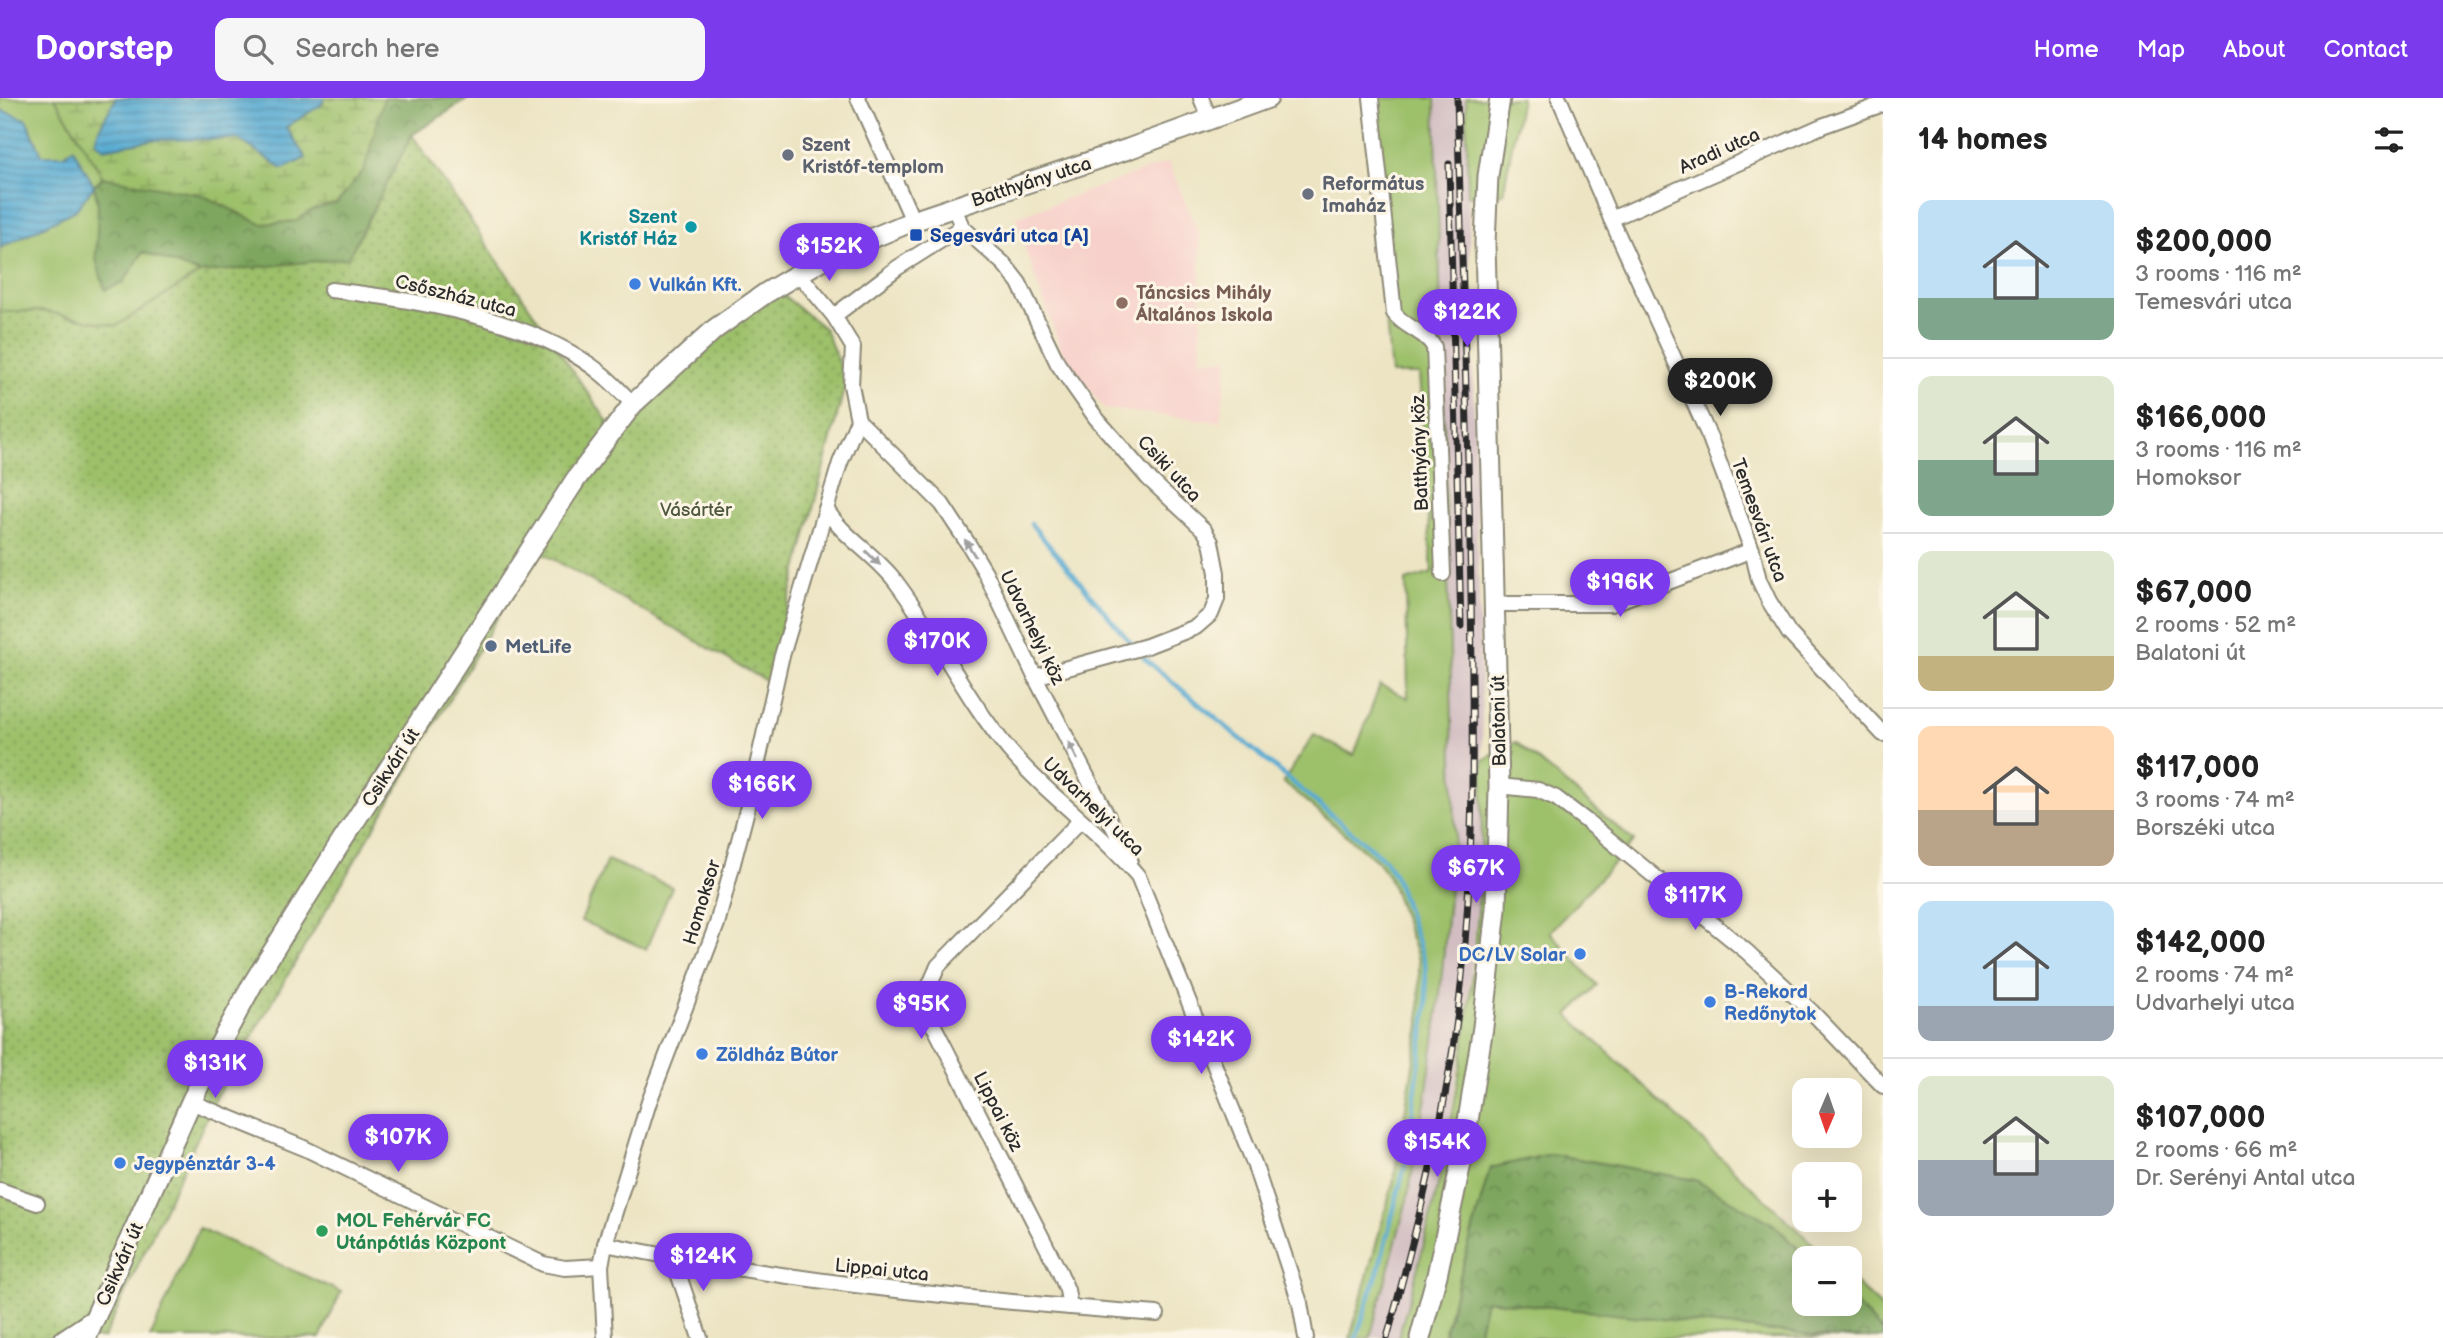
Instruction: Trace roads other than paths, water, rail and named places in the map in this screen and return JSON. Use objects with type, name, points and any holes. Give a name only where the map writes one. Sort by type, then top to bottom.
[{"type":"street","points":[[858,98],[913,220]]},
{"type":"street","points":[[1201,98],[1210,120]]},
{"type":"street","name":"Batthyány utca","points":[[797,273],[863,240],[913,220],[1268,98]]},
{"type":"street","name":"Batthyány köz","points":[[1371,98],[1394,313],[1401,321],[1429,339],[1434,347],[1443,574]]},
{"type":"street","name":"Balatoni út","points":[[1420,1338],[1454,1197],[1481,1040],[1496,909],[1499,786],[1485,243],[1488,176],[1500,98]]},
{"type":"street","name":"Temesvári utca","points":[[1559,98],[1710,438],[1752,550],[1759,580],[1776,616],[1803,650],[1883,734]]},
{"type":"street","name":"Aradi utca","points":[[1611,219],[1822,126],[1883,104]]},
{"type":"street","name":"Csiki utca","points":[[954,207],[962,228],[1004,264],[1018,283],[1058,364],[1096,418],[1148,478],[1203,530],[1211,542],[1217,573],[1217,599],[1211,614],[1196,627],[1147,646],[1035,677]]},
{"type":"street","points":[[834,316],[897,268],[962,228]]},
{"type":"street","points":[[797,273],[834,316],[853,347],[851,385],[858,420]]},
{"type":"street","name":"Csikvári út","points":[[86,1338],[191,1102],[252,985],[576,479],[633,404],[715,329],[797,273]]},
{"type":"street","name":"Csőszház utca","points":[[331,290],[426,304],[484,318],[528,333],[570,353],[601,373],[633,404]]},
{"type":"street","name":"Udvarhelyi köz","points":[[858,420],[942,505],[985,572],[1035,677],[1138,876]]},
{"type":"street","name":"Homoksor","points":[[605,1338],[601,1266],[605,1244],[649,1102],[717,924],[748,806],[778,671],[840,463],[858,420]]},
{"type":"street","name":"Udvarhelyi utca","points":[[826,509],[844,531],[894,579],[968,695],[1011,752],[1080,821],[1118,852],[1138,876],[1254,1163],[1300,1303],[1306,1338]]},
{"type":"street","points":[[1495,604],[1611,604],[1752,550]]},
{"type":"street","points":[[1499,786],[1538,790],[1556,798],[1589,823],[1745,950],[1812,1012],[1883,1086]]},
{"type":"street","name":"Lippai köz","points":[[1070,1307],[1060,1273],[935,1028],[924,1013],[922,1003],[938,967],[1080,821]]},
{"type":"street","points":[[191,1102],[304,1148],[543,1264],[565,1268],[601,1266]]},
{"type":"street","points":[[0,1190],[37,1203]]},
{"type":"street","name":"Lippai utca","points":[[605,1244],[794,1279],[1157,1314]]},
{"type":"street","points":[[673,1258],[700,1338]]},
{"type":"street","points":[[62,1338],[96,1316]]},
{"type":"water","points":[[116,98],[325,98],[321,105],[286,127],[306,158],[283,169],[238,139],[151,140],[104,149],[95,141]]},
{"type":"water","points":[[0,110],[26,119],[42,155],[64,155],[73,148],[94,186],[76,210],[0,248]]},
{"type":"waterway","points":[[1031,524],[1132,644]]},
{"type":"waterway","points":[[1144,658],[1385,860],[1395,876],[1425,963],[1427,1006],[1406,1161],[1379,1268],[1356,1338]]},
{"type":"railway","points":[[1387,1338],[1420,1210],[1447,1082],[1460,995],[1468,895],[1472,794],[1472,644],[1457,98]]},
{"type":"railway","points":[[1449,164],[1461,626]]},
{"type":"place","name":"Szent Kristóf-templom","points":[[788,155]]},
{"type":"place","name":"Református Imaház","points":[[1308,194]]},
{"type":"place","name":"Szent Kristóf Ház","points":[[691,227]]},
{"type":"place","name":"Segesvári utca [A]","points":[[916,235]]},
{"type":"place","name":"Vulkán Kft.","points":[[635,284]]},
{"type":"place","name":"Táncsics Mihály Általános Iskola","points":[[1122,303]]},
{"type":"place","name":"MetLife","points":[[491,646]]},
{"type":"place","name":"DC/LV Solar","points":[[1580,954]]},
{"type":"place","name":"B-Rekord Redőnytok","points":[[1710,1002]]},
{"type":"place","name":"Zöldház Bútor","points":[[702,1054]]},
{"type":"place","name":"Jegypénztár 3-4","points":[[120,1163]]},
{"type":"place","name":"MOL Fehérvár FC Utánpótlás Központ","points":[[322,1231]]},
{"type":"park label","name":"Vásártér","points":[[696,509]]}]
